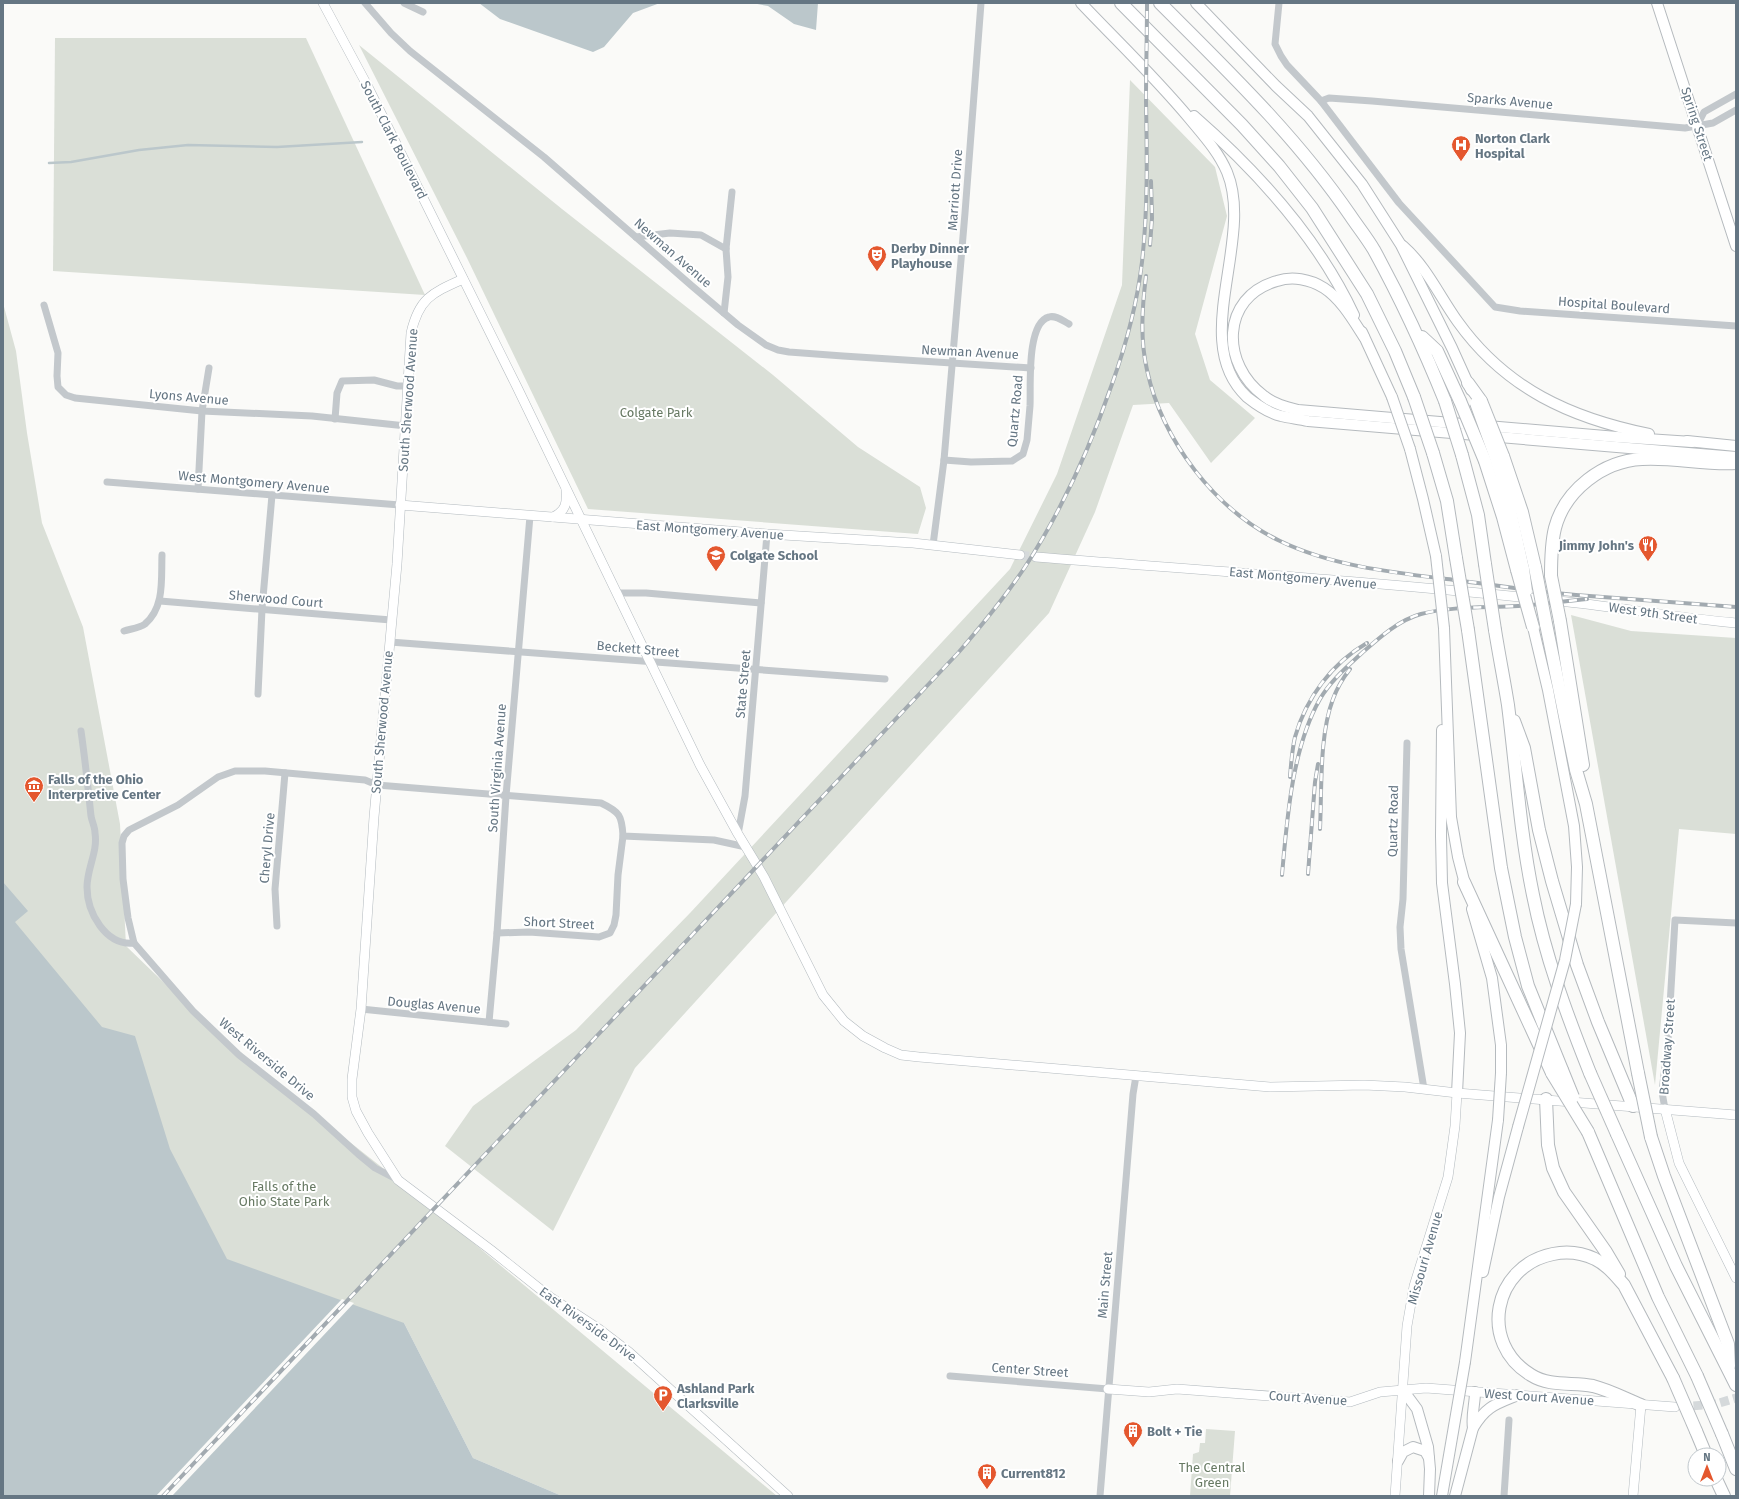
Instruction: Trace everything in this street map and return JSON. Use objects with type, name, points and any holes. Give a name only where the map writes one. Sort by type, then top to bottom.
[{"type":"highway","points":[[1121,3],[1242,125],[1279,166],[1312,208],[1367,294],[1395,351],[1414,397],[1433,453],[1446,501],[1468,630],[1501,868],[1515,937],[1528,986],[1557,1071]]},
{"type":"highway","points":[[1160,3],[1287,133],[1336,194],[1373,250],[1416,332],[1445,401],[1462,455],[1478,515],[1508,705],[1519,805],[1533,894],[1545,947],[1564,1006],[1590,1073],[1676,1266],[1732,1376]]},
{"type":"highway","points":[[1416,332],[1437,351],[1460,401],[1494,458],[1522,512],[1525,569],[1533,627]]},
{"type":"highway","points":[[1468,383],[1478,402],[1494,458],[1503,517],[1546,624],[1576,770],[1586,804],[1651,1138],[1728,1344],[1732,1376]]},
{"type":"highway","points":[[1586,804],[1584,768],[1560,621],[1551,576],[1551,554],[1555,528],[1565,506],[1582,484],[1606,467],[1644,459],[1706,463],[1736,463]]},
{"type":"highway","points":[[1508,705],[1524,748],[1539,830],[1552,881],[1577,964],[1598,1022],[1633,1106]]},
{"type":"highway","points":[[1464,882],[1588,1132],[1658,1296],[1697,1376],[1736,1469]]},
{"type":"highway","points":[[1546,1099],[1548,1145],[1553,1168],[1564,1192],[1606,1252],[1635,1306]]},
{"type":"highway","points":[[1641,1405],[1593,1386],[1551,1383],[1530,1375],[1516,1363],[1506,1351],[1500,1336],[1498,1322],[1499,1308],[1504,1293],[1510,1281],[1520,1270],[1531,1261],[1542,1256],[1558,1253],[1572,1253],[1585,1255],[1601,1263],[1613,1272],[1624,1285],[1673,1378],[1703,1447]]},
{"type":"main road","points":[[1081,3],[1170,94],[1204,124],[1250,170],[1305,234],[1344,293],[1392,397],[1410,449],[1423,499],[1436,556],[1444,628],[1451,817],[1464,882],[1492,978],[1501,1045],[1498,1120],[1464,1362],[1442,1496]]},
{"type":"main road","points":[[1196,3],[1276,86],[1308,116],[1362,184],[1401,245],[1468,383]]},
{"type":"main road","name":"Spring Street","points":[[1657,3],[1736,246]]},
{"type":"main road","points":[[1170,94],[1206,138],[1219,157],[1233,189],[1234,233],[1223,306],[1224,356],[1233,379],[1241,391],[1253,402],[1280,416],[1308,421],[1736,457]]},
{"type":"main road","points":[[1401,245],[1413,255],[1445,305],[1470,339],[1502,369],[1541,397],[1568,411],[1587,418],[1624,429],[1692,442]]},
{"type":"main road","points":[[1364,337],[1351,318],[1328,291],[1307,281],[1288,278],[1262,286],[1246,300],[1236,318],[1232,341],[1235,358],[1246,378],[1254,388],[1271,400],[1298,410],[1736,446]]},
{"type":"main road","points":[[1464,1362],[1499,1197],[1565,960],[1576,904],[1577,867],[1574,826],[1565,774],[1533,627]]},
{"type":"main road","points":[[1447,679],[1442,712],[1442,883],[1460,1033],[1457,1093]]},
{"type":"main road","points":[[1403,1390],[1416,1409],[1430,1458],[1429,1495]]},
{"type":"main road","points":[[1473,1428],[1472,1420],[1475,1406],[1475,1392]]},
{"type":"main road","points":[[1455,1496],[1473,1428],[1481,1415],[1487,1409],[1518,1395]]},
{"type":"main road","points":[[1398,1461],[1403,1452],[1413,1448],[1425,1451],[1430,1458]]},
{"type":"street","name":"South Clark Boulevard","points":[[323,3],[367,85],[583,520],[700,765],[738,834],[764,877],[824,995],[844,1021],[863,1036],[901,1055],[1270,1087],[1364,1085],[1736,1115]]},
{"type":"street","points":[[404,3],[423,12]]},
{"type":"street","name":"Marriott Drive","points":[[933,545],[944,460],[980,33],[980,3]]},
{"type":"street","points":[[1279,3],[1275,44],[1287,65],[1322,101]]},
{"type":"street","name":"Newman Avenue","points":[[369,4],[391,33],[410,51],[544,157],[724,313],[766,346],[778,350],[843,356],[1031,368]]},
{"type":"street","points":[[1697,126],[1704,112],[1736,94]]},
{"type":"street","name":"Sparks Avenue","points":[[1322,101],[1329,98],[1339,98],[1685,128],[1713,123],[1736,110]]},
{"type":"street","name":"Hospital Boulevard","points":[[1322,101],[1399,203],[1495,307],[1520,311],[1736,326]]},
{"type":"street","points":[[724,313],[728,277],[726,249],[732,192]]},
{"type":"street","points":[[636,237],[670,233],[701,235],[726,249]]},
{"type":"street","name":"South Sherwood Avenue","points":[[398,1180],[356,1111],[352,1097],[352,1079],[361,1009],[377,785],[396,568],[411,333],[414,319],[420,306],[430,295],[463,279]]},
{"type":"street","name":"Lyons Avenue","points":[[44,304],[58,353],[58,387],[66,395],[75,398],[202,411],[335,419],[406,426]]},
{"type":"street","name":"Quartz Road","points":[[944,460],[971,462],[1012,461],[1023,454],[1027,440],[1032,346],[1036,330],[1045,318],[1055,316],[1068,324]]},
{"type":"street","points":[[198,489],[202,411],[209,368]]},
{"type":"street","points":[[335,419],[337,393],[342,380],[374,380],[397,386],[407,386]]},
{"type":"street","name":"West Montgomery Avenue","points":[[106,482],[400,506]]},
{"type":"street","points":[[553,517],[564,509],[566,499],[565,486]]},
{"type":"street","points":[[258,694],[262,609],[272,495]]},
{"type":"street","name":"East Montgomery Avenue","points":[[400,506],[933,545],[1020,556]]},
{"type":"street","name":"South Virginia Avenue","points":[[489,1022],[497,933],[506,796],[530,516]]},
{"type":"street","name":"State Street","points":[[738,834],[745,796],[767,534]]},
{"type":"street","points":[[124,631],[144,625],[152,616],[160,601],[162,555]]},
{"type":"street","name":"East Montgomery Avenue","points":[[1036,557],[1367,583],[1569,602]]},
{"type":"street","points":[[617,593],[646,593],[761,603]]},
{"type":"street","name":"Sherwood Court","points":[[160,601],[391,620]]},
{"type":"street","name":"West 9th Street","points":[[1569,602],[1689,619],[1736,623]]},
{"type":"street","name":"Beckett Street","points":[[390,642],[519,651],[756,671],[885,679]]},
{"type":"street","points":[[81,731],[92,817],[96,833],[96,849],[90,865],[87,888],[92,914],[105,932],[116,940],[128,943],[134,943],[128,918],[123,879],[122,843],[124,836],[129,830],[166,813],[205,785],[228,773],[245,771],[285,773],[365,780],[377,785],[601,803],[612,808],[622,820],[623,836],[714,840],[746,847]]},
{"type":"street","name":"Quartz Road","points":[[1407,743],[1403,899],[1400,927],[1401,949],[1424,1089]]},
{"type":"street","name":"Cheryl Drive","points":[[277,926],[276,889],[285,773]]},
{"type":"street","name":"Short Street","points":[[497,933],[529,932],[599,937],[610,933],[614,925],[623,836]]},
{"type":"street","name":"Broadway Street","points":[[1736,923],[1674,920],[1668,1040],[1662,1092],[1679,1163],[1736,1278]]},
{"type":"street","name":"West Riverside Drive","points":[[134,943],[193,1011],[239,1055],[314,1114],[375,1168],[398,1180]]},
{"type":"street","name":"Douglas Avenue","points":[[361,1009],[506,1024]]},
{"type":"street","name":"Main Street","points":[[1100,1496],[1132,1102],[1136,1076]]},
{"type":"street","name":"Missouri Avenue","points":[[1395,1496],[1407,1326],[1414,1286],[1448,1177],[1455,1126],[1457,1093]]},
{"type":"street","name":"East Riverside Drive","points":[[398,1180],[491,1250],[550,1297],[629,1352],[788,1496]]},
{"type":"street","name":"Center Street","points":[[950,1376],[1108,1389]]},
{"type":"street","name":"West Court Avenue","points":[[1403,1390],[1426,1388],[1675,1407]]},
{"type":"street","name":"Court Avenue","points":[[1108,1389],[1149,1392],[1177,1389],[1350,1402],[1380,1392],[1403,1390]]},
{"type":"street","points":[[1633,1496],[1641,1405]]},
{"type":"street","points":[[1504,1496],[1509,1420]]},
{"type":"green space","points":[[55,38],[306,38],[425,295],[53,271]]},
{"type":"green space","name":"Colgate Park","points":[[359,45],[562,209],[773,375],[858,447],[920,487],[926,508],[918,534],[588,509],[467,258]]},
{"type":"green space","points":[[1130,80],[1215,167],[1227,216],[1195,334],[1210,380],[1255,418],[1211,463],[1169,403],[1133,405],[1095,512],[1049,613],[635,1068],[553,1231],[445,1146],[473,1106],[576,1030],[690,913],[1010,569],[1057,474],[1122,285]]},
{"type":"green space","name":"Falls of the Ohio State Park","points":[[3,303],[16,351],[27,433],[42,523],[83,627],[120,824],[126,946],[239,1055],[398,1180],[777,1496],[562,1496],[473,1458],[404,1323],[257,1477],[3,939]]},
{"type":"green space","points":[[1571,615],[1631,631],[1736,638],[1736,834],[1679,829],[1655,1085]]},
{"type":"green space","name":"The Central Green","points":[[1206,1429],[1235,1431],[1230,1496],[1190,1496],[1193,1454],[1199,1452],[1200,1443],[1205,1443]]},
{"type":"shaded area","points":[[479,3],[660,3],[633,13],[604,47],[593,52],[500,19]]},
{"type":"shaded area","points":[[752,3],[818,3],[816,30],[794,24],[768,6]]},
{"type":"shaded area","points":[[3,882],[28,911],[15,922],[102,1027],[135,1036],[170,1149],[227,1259],[404,1323],[473,1458],[562,1496],[3,1496]]},
{"type":"pier","points":[[342,1299],[354,1303],[172,1496],[156,1496]]},
{"type":"waterway","points":[[49,163],[71,162],[139,150],[188,145],[277,147],[362,142]]},
{"type":"tunnel","points":[[1020,555],[1036,557]]},
{"type":"tunnel","points":[[1680,1407],[1716,1404],[1736,1398]]},
{"type":"railway","points":[[163,1496],[958,653],[993,611],[1025,567],[1063,501],[1085,455],[1117,369],[1134,309],[1142,262],[1146,202],[1147,3]]},
{"type":"railway","points":[[1150,245],[1152,218],[1151,181]]},
{"type":"railway","points":[[1146,276],[1142,323],[1143,347],[1154,396],[1165,422],[1179,447],[1213,492],[1256,528],[1301,550],[1366,568],[1561,594],[1736,607]]},
{"type":"railway","points":[[1282,875],[1292,784],[1303,739],[1311,718],[1324,692],[1363,652],[1383,635],[1405,620],[1433,611],[1457,608],[1527,605],[1587,599]]},
{"type":"railway","points":[[1290,777],[1295,737],[1313,695],[1332,671],[1354,651],[1367,643]]},
{"type":"railway","points":[[1320,829],[1322,763],[1325,729],[1335,695],[1340,683],[1350,669]]},
{"type":"railway","points":[[1308,874],[1315,782],[1318,764]]},
{"type":"place","name":"Norton Clark Hospital","points":[[1461,162]]},
{"type":"place","name":"Derby Dinner Playhouse","points":[[877,272]]},
{"type":"place","name":"Jimmy John's","points":[[1648,562]]},
{"type":"place","name":"Colgate School","points":[[716,572]]},
{"type":"place","name":"Falls of the Ohio Interpretive Center","points":[[34,803]]},
{"type":"place","name":"Ashland Park Clarksville","points":[[663,1412]]},
{"type":"place","name":"Bolt + Tie","points":[[1133,1448]]},
{"type":"place","name":"Current812","points":[[987,1490]]}]
